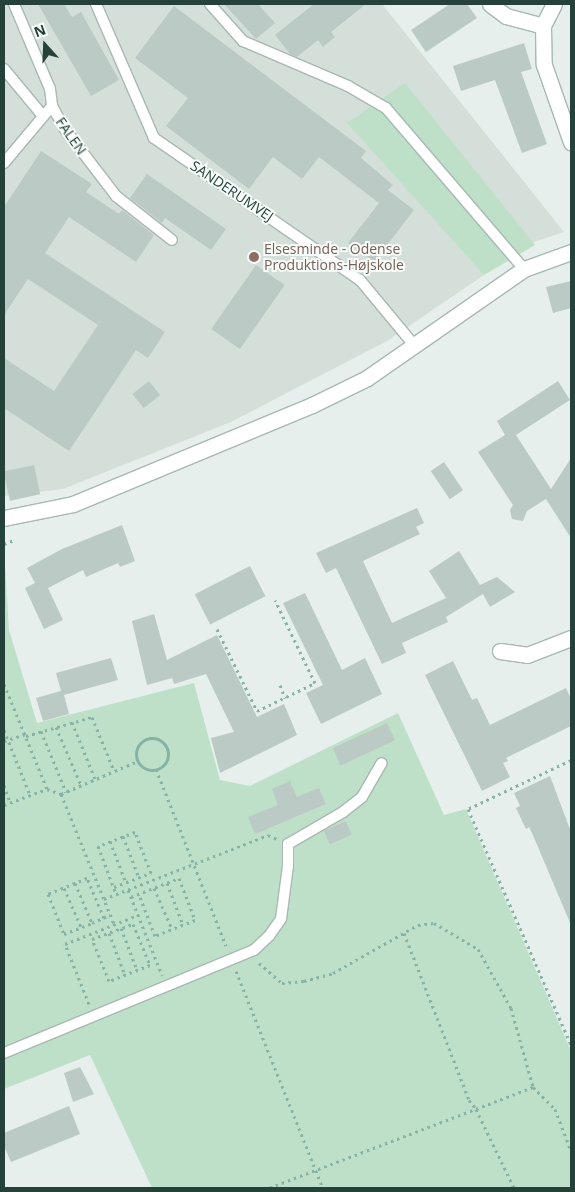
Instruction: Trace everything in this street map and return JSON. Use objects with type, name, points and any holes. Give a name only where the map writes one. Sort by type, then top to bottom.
[{"type":"street","points":[[490,4],[506,16],[543,26]]},
{"type":"street","points":[[554,4],[543,26],[544,65],[571,142]]},
{"type":"street","points":[[4,518],[73,504],[312,405],[367,378],[524,269],[571,252]]},
{"type":"street","points":[[500,651],[526,655],[571,638]]},
{"type":"lane","name":"FALEN","points":[[14,4],[50,90],[52,106],[64,128],[116,196],[172,240]]},
{"type":"lane","name":"SANDERUMVEJ","points":[[96,4],[154,138],[360,280],[414,345]]},
{"type":"lane","points":[[210,4],[243,41],[348,86],[386,108],[524,269]]},
{"type":"lane","points":[[4,69],[43,116]]},
{"type":"lane","points":[[4,162],[52,106]]},
{"type":"lane","points":[[4,1053],[254,950],[269,936],[281,919],[288,866],[288,844],[343,812],[362,797],[382,763]]},
{"type":"path","points":[[4,544],[12,541]]},
{"type":"path","points":[[217,629],[257,711],[315,683],[275,600]]},
{"type":"path","points":[[4,684],[47,789]]},
{"type":"path","points":[[280,686],[285,698]]},
{"type":"path","points":[[6,740],[92,717],[114,771]]},
{"type":"path","points":[[72,722],[96,779]]},
{"type":"path","points":[[56,727],[81,785]]},
{"type":"path","points":[[4,730],[6,740],[30,795]]},
{"type":"path","points":[[41,731],[66,792]]},
{"type":"path","points":[[150,738],[160,740],[167,753],[164,763],[156,769],[146,768],[138,761],[136,752],[140,743],[150,738]]},
{"type":"path","points":[[571,760],[468,809],[571,1045]]},
{"type":"path","points":[[4,805],[47,789],[61,794],[138,761]]},
{"type":"path","points":[[156,769],[324,1188]]},
{"type":"path","points":[[4,785],[10,802]]},
{"type":"path","points":[[61,794],[114,924]]},
{"type":"path","points":[[114,887],[151,873],[135,832],[98,846],[116,894]]},
{"type":"path","points":[[104,900],[268,835],[288,844]]},
{"type":"path","points":[[123,836],[139,878]]},
{"type":"path","points":[[110,841],[126,883]]},
{"type":"path","points":[[104,918],[87,878],[48,894],[64,934],[92,923],[104,918],[110,915]]},
{"type":"path","points":[[131,897],[179,878],[196,920],[156,936],[139,894]]},
{"type":"path","points":[[75,883],[92,923]]},
{"type":"path","points":[[167,883],[183,925]]},
{"type":"path","points":[[64,888],[80,927]]},
{"type":"path","points":[[154,888],[172,929]]},
{"type":"path","points":[[128,890],[166,986]]},
{"type":"path","points":[[94,1016],[65,944],[138,915]]},
{"type":"path","points":[[133,924],[150,965],[109,981],[92,940],[140,921]]},
{"type":"path","points":[[254,950],[260,966],[282,983],[304,981],[333,973],[418,925],[434,923],[478,949],[510,1008],[533,1087],[554,1109],[571,1151]]},
{"type":"path","points":[[121,928],[137,970]]},
{"type":"path","points":[[109,933],[125,975]]},
{"type":"path","points":[[404,933],[469,1100],[476,1108],[514,1188]]},
{"type":"path","points":[[268,1188],[533,1087]]},
{"type":"shaded area","name":"Elsesminde - Odense Produktions-Højskole","points":[[4,4],[382,4],[564,232],[528,244],[481,271],[484,275],[387,341],[231,422],[63,489],[4,496]]},
{"type":"green space","points":[[405,83],[535,245],[484,275],[347,123]]},
{"type":"green space","points":[[4,550],[9,630],[37,723],[194,683],[220,780],[250,786],[398,713],[444,815],[466,809],[571,1051],[571,1188],[152,1188],[90,1055],[4,1089]]},
{"type":"building","points":[[38,4],[64,4],[72,17],[81,12],[119,80],[91,96]]},
{"type":"building","points":[[224,4],[258,4],[275,23],[256,39]]},
{"type":"building","points":[[314,4],[366,4],[331,32],[335,37],[323,47],[318,40],[297,57],[290,54],[275,35]]},
{"type":"building","points":[[450,4],[467,4],[477,18],[426,52],[411,30]]},
{"type":"building","points":[[174,6],[366,151],[361,158],[393,185],[388,190],[414,210],[374,262],[348,243],[379,203],[319,157],[302,179],[273,157],[249,189],[166,126],[188,98],[135,58]]},
{"type":"building","points":[[524,43],[532,69],[521,72],[547,144],[522,153],[495,80],[461,91],[453,66]]},
{"type":"building","points":[[41,151],[92,184],[86,192],[119,214],[122,210],[154,235],[136,262],[69,217],[45,253],[165,332],[148,358],[136,350],[69,451],[4,408],[4,358],[54,391],[98,325],[28,279],[4,315],[4,207]]},
{"type":"building","points":[[147,174],[226,229],[211,250],[165,218],[162,223],[130,198]]},
{"type":"building","points":[[256,265],[285,285],[240,349],[211,329]]},
{"type":"building","points":[[571,281],[571,308],[553,313],[546,287]]},
{"type":"building","points":[[149,381],[160,395],[144,408],[132,394]]},
{"type":"building","points":[[558,381],[570,400],[516,435],[551,489],[571,458],[571,538],[546,499],[527,511],[523,521],[512,519],[510,510],[513,505],[478,452],[505,435],[497,421]]},
{"type":"building","points":[[444,462],[463,490],[450,499],[431,471]]},
{"type":"building","points":[[34,465],[40,494],[10,501],[4,471]]},
{"type":"building","points":[[417,508],[424,523],[416,527],[420,534],[363,561],[392,623],[446,598],[429,571],[459,551],[480,585],[497,577],[515,592],[490,607],[483,594],[446,617],[448,622],[402,643],[406,653],[382,664],[336,568],[326,573],[316,553]]},
{"type":"building","points":[[122,525],[135,561],[120,567],[118,563],[86,577],[83,570],[48,588],[63,620],[44,629],[25,588],[35,583],[27,568],[62,549]]},
{"type":"building","points":[[250,566],[265,596],[210,624],[195,594]]},
{"type":"building","points":[[305,593],[342,670],[365,658],[382,694],[321,724],[306,693],[323,685],[283,603]]},
{"type":"building","points":[[154,614],[167,660],[217,635],[257,717],[284,704],[297,735],[220,773],[211,738],[234,732],[206,674],[174,684],[172,678],[147,685],[132,621]]},
{"type":"building","points":[[111,658],[118,680],[64,695],[69,714],[43,721],[36,698],[61,691],[56,673]]},
{"type":"building","points":[[453,661],[472,700],[477,698],[490,725],[566,688],[571,699],[571,726],[506,758],[508,761],[503,763],[510,777],[482,791],[425,675]]},
{"type":"building","points":[[387,723],[395,740],[341,766],[333,748]]},
{"type":"building","points":[[550,776],[571,832],[571,925],[532,833],[529,827],[526,829],[516,808],[520,806],[514,793]]},
{"type":"building","points":[[290,781],[297,797],[319,788],[326,804],[255,834],[248,817],[278,805],[272,789]]},
{"type":"building","points":[[346,821],[352,835],[330,844],[324,830]]},
{"type":"building","points":[[80,1067],[94,1094],[73,1102],[64,1073]]},
{"type":"building","points":[[69,1106],[80,1134],[11,1162],[4,1146],[4,1133]]},
{"type":"place","name":"Elsesminde - Odense Produktions-Højskole","points":[[254,257]]}]
